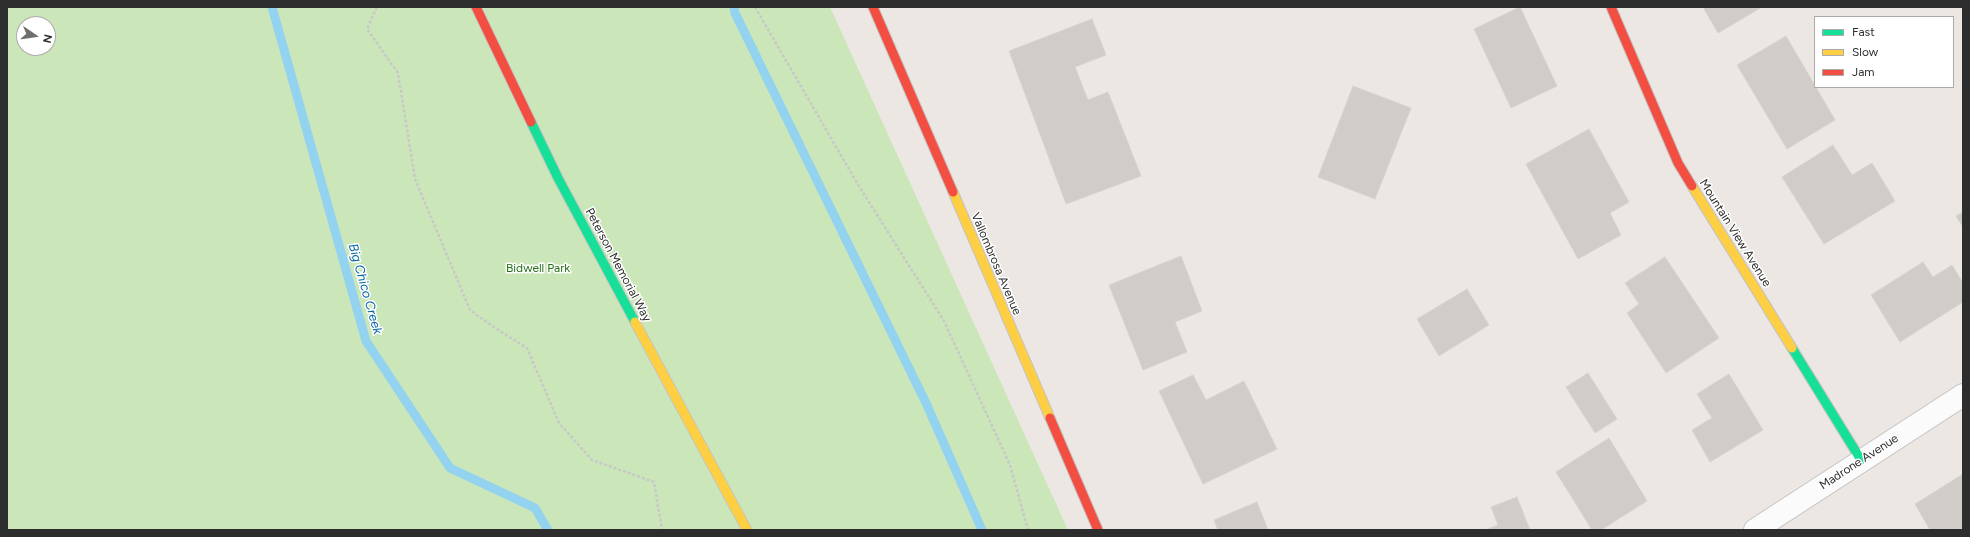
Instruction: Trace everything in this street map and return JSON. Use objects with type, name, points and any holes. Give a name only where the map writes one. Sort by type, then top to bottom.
[{"type":"street","name":"Peterson Memorial Way","points":[[476,7],[558,178],[747,530]]},
{"type":"street","name":"Vallombrosa Avenue","points":[[873,7],[1098,530]]},
{"type":"street","name":"Mountain View Avenue","points":[[1611,7],[1678,164],[1861,460]]},
{"type":"street","name":"Madrone Avenue","points":[[1756,530],[1861,460],[1963,395]]},
{"type":"path","points":[[377,7],[367,29],[398,73],[415,179],[470,310],[527,348],[559,423],[592,460],[654,482],[662,530]]},
{"type":"path","points":[[755,7],[856,183],[944,321],[1010,465],[1028,530]]},
{"type":"green space","name":"Bidwell Park","points":[[7,7],[830,7],[1068,530],[7,530]]},
{"type":"building","points":[[1520,7],[1557,86],[1511,108],[1474,29]]},
{"type":"building","points":[[1703,7],[1762,7],[1718,33]]},
{"type":"building","points":[[1092,19],[1106,55],[1075,67],[1088,100],[1108,92],[1141,176],[1066,204],[1009,51]]},
{"type":"building","points":[[1786,36],[1814,84],[1814,88],[1816,88],[1835,120],[1787,149],[1737,65]]},
{"type":"building","points":[[1353,86],[1411,108],[1375,199],[1318,177]]},
{"type":"building","points":[[1589,129],[1629,202],[1610,213],[1621,235],[1578,259],[1526,164]]},
{"type":"building","points":[[1833,145],[1852,175],[1872,163],[1895,201],[1824,244],[1782,177]]},
{"type":"building","points":[[1963,212],[1963,227],[1956,216]]},
{"type":"building","points":[[1181,256],[1202,311],[1175,322],[1187,352],[1143,370],[1109,285]]},
{"type":"building","points":[[1665,257],[1719,338],[1666,373],[1627,313],[1639,304],[1625,283]]},
{"type":"building","points":[[1923,262],[1933,277],[1952,265],[1963,283],[1963,302],[1900,342],[1871,295]]},
{"type":"building","points":[[1467,289],[1489,325],[1439,356],[1417,319]]},
{"type":"building","points":[[1588,373],[1617,419],[1595,433],[1566,387]]},
{"type":"building","points":[[1729,374],[1763,430],[1710,462],[1692,430],[1712,418],[1697,394]]},
{"type":"building","points":[[1193,375],[1206,400],[1244,381],[1277,449],[1203,484],[1159,391]]},
{"type":"building","points":[[1609,438],[1647,501],[1601,530],[1592,530],[1556,472]]},
{"type":"building","points":[[1963,474],[1963,528],[1959,530],[1930,530],[1915,504]]},
{"type":"building","points":[[1517,497],[1530,530],[1485,530],[1498,525],[1491,507]]},
{"type":"building","points":[[1257,502],[1268,530],[1218,530],[1214,520]]},
{"type":"waterway","name":"Big Chico Creek","points":[[272,7],[366,341],[450,468],[535,508],[548,530]]},
{"type":"waterway","points":[[734,7],[735,13],[926,403],[982,530]]},
{"type":"traffic: fast","points":[[531,122],[558,178],[635,322]]},
{"type":"traffic: fast","points":[[1792,348],[1861,460]]},
{"type":"traffic: slow","points":[[1692,186],[1792,348]]},
{"type":"traffic: slow","points":[[953,192],[1050,418]]},
{"type":"traffic: slow","points":[[635,322],[747,530]]},
{"type":"traffic: jam","points":[[476,7],[531,122]]},
{"type":"traffic: jam","points":[[873,7],[953,192]]},
{"type":"traffic: jam","points":[[1611,7],[1678,163],[1692,186]]},
{"type":"traffic: jam","points":[[1050,418],[1098,530]]}]
